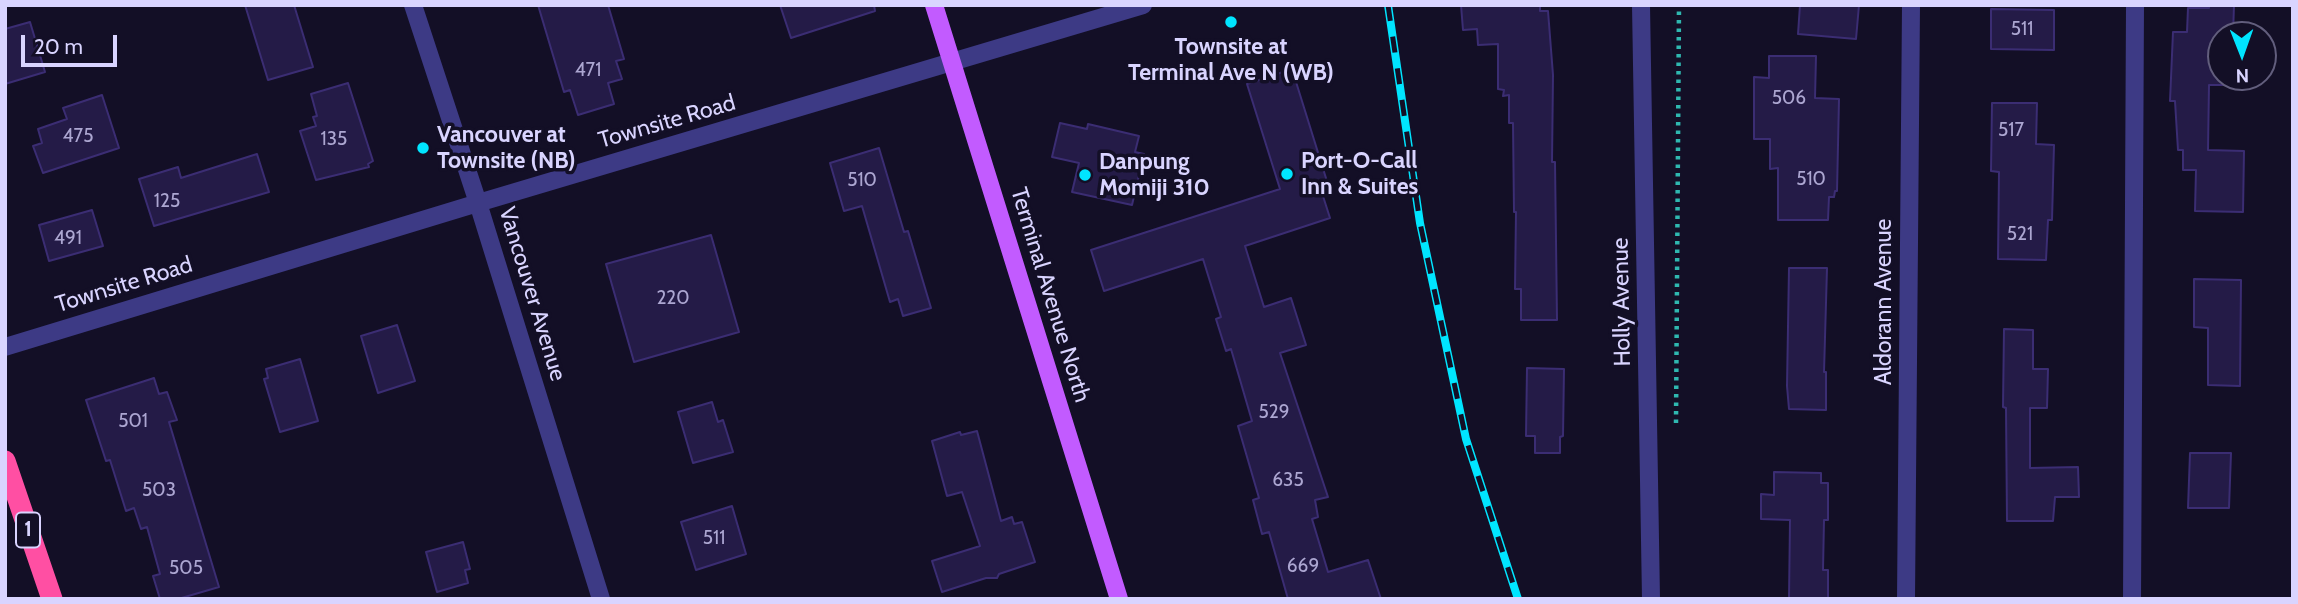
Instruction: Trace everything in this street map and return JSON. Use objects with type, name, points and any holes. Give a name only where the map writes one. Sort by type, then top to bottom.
[{"type":"highway","name":"1","points":[[5,461],[52,599]]},
{"type":"main road","name":"Terminal Avenue North","points":[[934,5],[1119,599]]},
{"type":"street","name":"Vancouver Avenue","points":[[413,5],[478,203],[601,599]]},
{"type":"street","name":"Townsite Road","points":[[5,347],[1143,5]]},
{"type":"street","name":"Holly Avenue","points":[[1641,5],[1651,599]]},
{"type":"street","name":"Aldorann Avenue","points":[[1906,599],[1911,5]]},
{"type":"street","points":[[2132,599],[2135,5]]},
{"type":"path","points":[[1676,430],[1679,5]]},
{"type":"building","points":[[245,5],[294,5],[313,67],[268,80]]},
{"type":"building","points":[[538,5],[608,5],[624,59],[616,61],[622,79],[608,83],[614,104],[578,115],[570,90],[564,92]]},
{"type":"building","points":[[780,5],[874,5],[875,11],[791,38]]},
{"type":"building","points":[[1461,5],[1540,5],[1540,11],[1548,11],[1553,75],[1552,162],[1555,162],[1557,320],[1521,320],[1521,289],[1515,289],[1516,212],[1513,123],[1509,123],[1509,95],[1503,96],[1504,90],[1498,89],[1498,44],[1478,45],[1477,29],[1463,30]]},
{"type":"building","points":[[1800,5],[1859,5],[1856,39],[1798,34]]},
{"type":"building","points":[[2209,5],[2234,5],[2233,21],[2207,21],[2208,150],[2244,151],[2243,212],[2195,211],[2196,170],[2183,170],[2183,150],[2178,150],[2175,101],[2170,101],[2173,32],[2187,32],[2188,8],[2209,8]]},
{"type":"building","points":[[1991,9],[2054,10],[2054,50],[1991,49]]},
{"type":"building","points":[[30,22],[45,72],[5,84],[5,29]]},
{"type":"building","points":[[1769,56],[1816,56],[1815,98],[1839,99],[1837,191],[1834,197],[1829,197],[1828,220],[1778,220],[1778,168],[1770,169],[1770,139],[1754,139],[1754,77],[1769,78]]},
{"type":"building","points":[[1292,69],[1330,191],[1322,193],[1330,218],[1245,246],[1264,307],[1291,298],[1306,345],[1280,353],[1328,497],[1315,500],[1318,517],[1312,519],[1328,572],[1368,560],[1381,599],[1288,599],[1269,532],[1262,534],[1253,500],[1259,498],[1238,426],[1252,421],[1231,349],[1226,351],[1216,319],[1221,317],[1203,259],[1104,291],[1091,250],[1280,189],[1247,84]]},
{"type":"building","points":[[348,83],[373,161],[368,164],[369,167],[316,180],[300,131],[316,126],[313,117],[317,116],[311,94]]},
{"type":"building","points":[[102,95],[119,148],[43,173],[33,146],[42,143],[38,129],[67,119],[63,108]]},
{"type":"building","points":[[1992,103],[2037,103],[2036,144],[2054,145],[2052,220],[2048,220],[2046,260],[1998,259],[1999,172],[1991,171]]},
{"type":"building","points":[[1060,123],[1087,129],[1088,124],[1139,136],[1135,152],[1144,154],[1132,205],[1072,192],[1079,163],[1052,157]]},
{"type":"building","points":[[879,148],[904,232],[908,231],[931,308],[903,316],[898,299],[890,302],[862,206],[844,211],[830,163]]},
{"type":"building","points":[[257,154],[269,192],[154,226],[139,179],[178,167],[181,178]]},
{"type":"building","points":[[92,210],[103,246],[49,261],[39,225]]},
{"type":"building","points":[[711,235],[739,332],[634,362],[606,264]]},
{"type":"building","points":[[1789,268],[1827,268],[1824,372],[1826,410],[1789,409]]},
{"type":"building","points":[[2194,279],[2241,280],[2240,386],[2208,385],[2208,328],[2194,327]]},
{"type":"building","points":[[397,325],[415,381],[378,393],[361,336]]},
{"type":"building","points":[[2004,329],[2033,330],[2033,369],[2048,369],[2047,408],[2030,408],[2030,468],[2078,467],[2079,497],[2055,497],[2053,521],[2007,521],[2006,408],[2003,407]]},
{"type":"building","points":[[300,359],[318,421],[280,432],[264,379],[268,378],[266,369]]},
{"type":"building","points":[[1527,368],[1564,369],[1563,436],[1560,437],[1560,453],[1535,453],[1535,436],[1526,436]]},
{"type":"building","points":[[154,378],[159,394],[167,392],[177,420],[169,422],[219,587],[178,599],[160,599],[153,576],[160,574],[147,527],[141,529],[134,508],[126,511],[110,460],[106,461],[86,400]]},
{"type":"building","points":[[712,402],[718,422],[723,420],[733,452],[693,463],[678,412]]},
{"type":"building","points":[[977,431],[1001,521],[1012,517],[1014,524],[1022,522],[1035,562],[999,574],[997,578],[986,578],[942,592],[932,561],[980,546],[962,492],[947,496],[932,441],[960,432],[961,435]]},
{"type":"building","points":[[2190,453],[2231,453],[2229,508],[2188,508]]},
{"type":"building","points":[[1774,472],[1821,473],[1821,483],[1828,483],[1828,520],[1824,520],[1823,570],[1828,570],[1828,599],[1789,599],[1790,520],[1761,519],[1761,494],[1774,495]]},
{"type":"building","points":[[732,506],[746,554],[696,570],[681,522]]},
{"type":"building","points":[[463,542],[470,569],[465,570],[468,583],[437,592],[426,552]]},
{"type":"railway","points":[[1388,5],[1420,223],[1466,439],[1518,599]]},
{"type":"place","name":"Townsite at Terminal Ave N (WB)","points":[[1231,22]]},
{"type":"place","name":"Vancouver at Townsite (NB)","points":[[423,148]]},
{"type":"place","name":"Port-O-Call Inn & Suites","points":[[1287,174]]},
{"type":"place","name":"Danpung Momiji 310","points":[[1085,175]]}]
